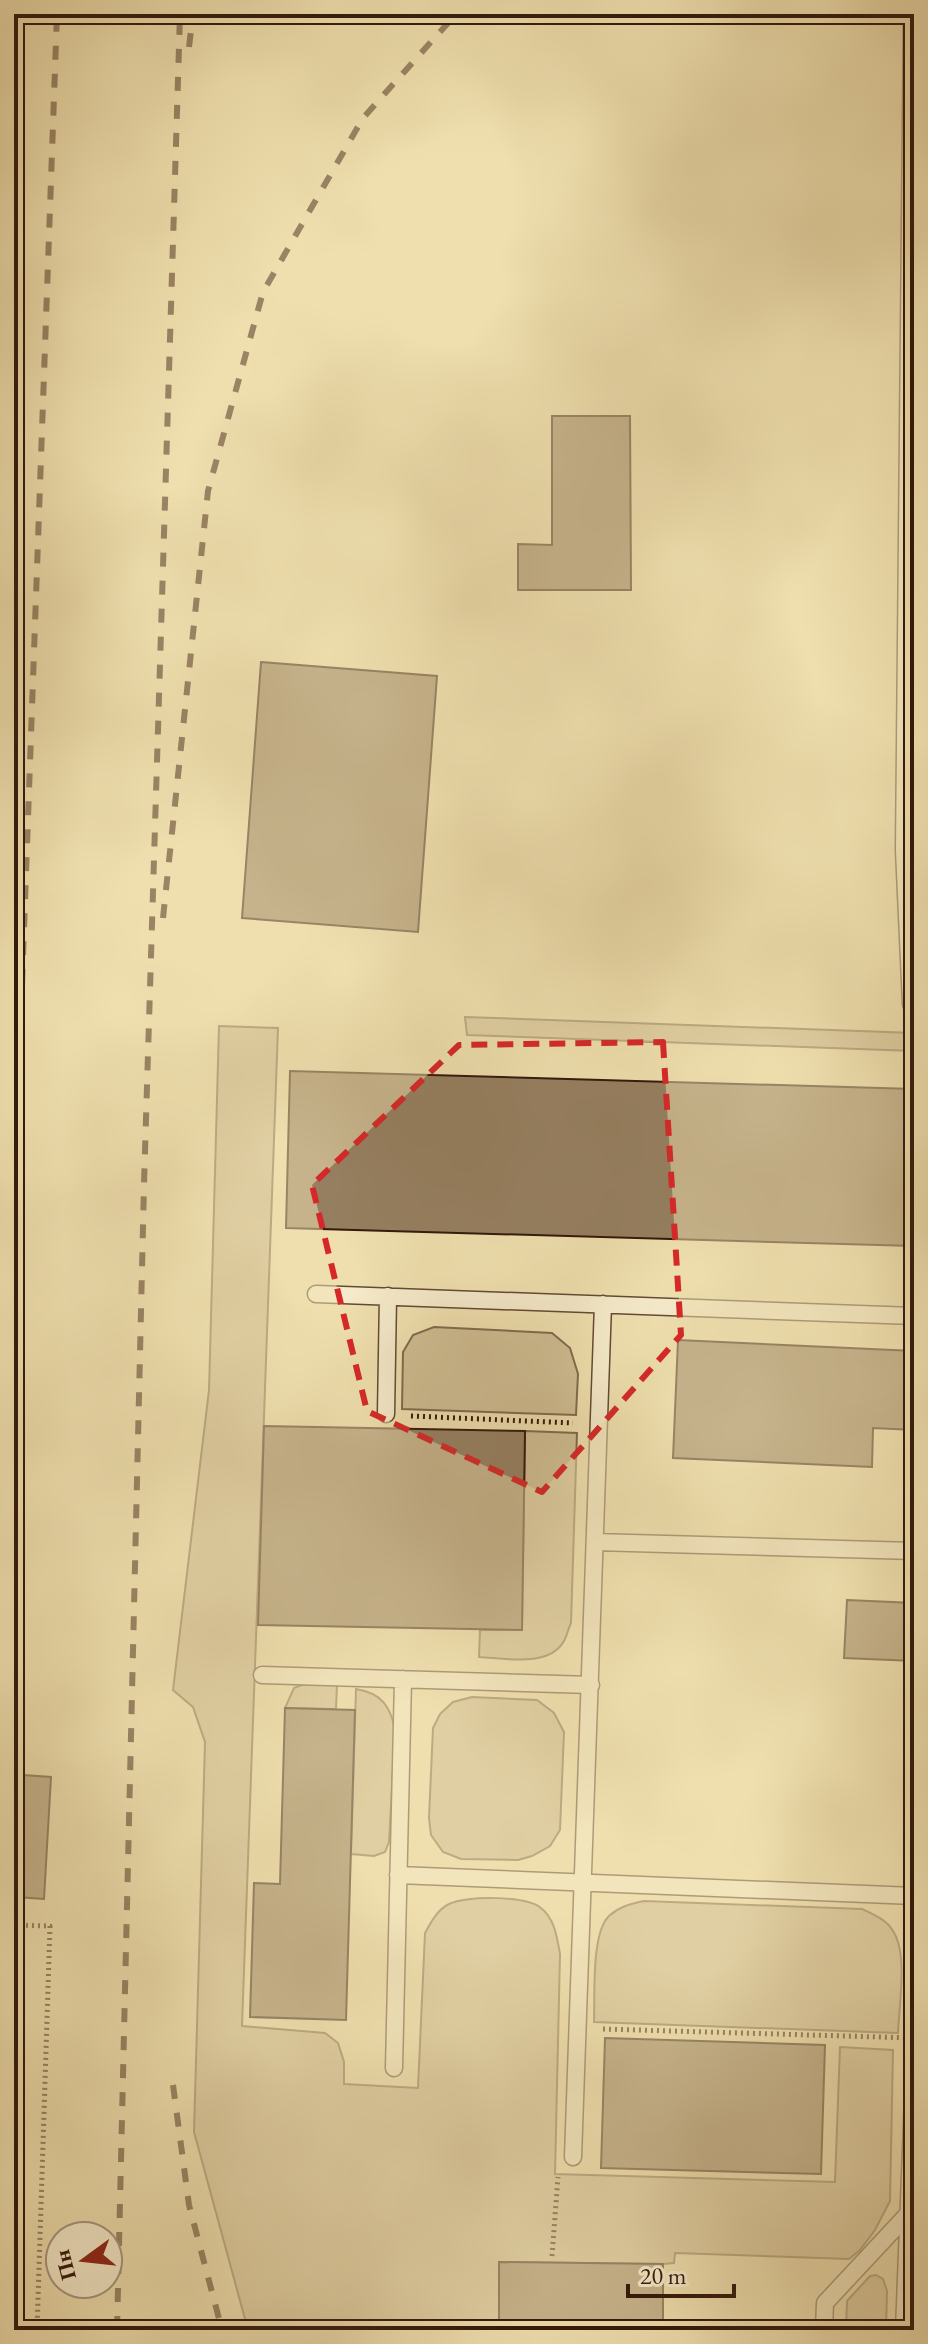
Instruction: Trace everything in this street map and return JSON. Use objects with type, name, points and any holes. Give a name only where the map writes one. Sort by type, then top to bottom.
[{"type":"lane","points":[[912,14],[909,850],[911,1004],[914,1004]]},
{"type":"lane","points":[[316,1294],[914,1316]]},
{"type":"lane","points":[[386,1414],[388,1296]]},
{"type":"lane","points":[[573,2157],[603,1304]]},
{"type":"lane","points":[[595,1542],[914,1551]]},
{"type":"lane","points":[[262,1675],[591,1685]]},
{"type":"lane","points":[[394,2068],[403,1679]]},
{"type":"lane","points":[[398,1875],[914,1896]]},
{"type":"lane","points":[[904,2330],[914,2072]]},
{"type":"lane","points":[[824,2330],[825,2303],[908,2214]]},
{"type":"path","points":[[386,1414],[599,1425]]},
{"type":"path","points":[[14,1925],[50,1926],[37,2330]]},
{"type":"path","points":[[578,2028],[914,2038]]},
{"type":"path","points":[[552,2256],[557,2178],[573,2157]]},
{"type":"highlighted area","points":[[663,1042],[681,1335],[542,1492],[367,1411],[312,1185],[459,1045]]},
{"type":"shaded area","points":[[465,1017],[914,1033],[914,1051],[467,1035]]},
{"type":"shaded area","points":[[219,1026],[278,1028],[242,2026],[325,2033],[338,2043],[344,2062],[344,2084],[418,2088],[425,1933],[432,1921],[449,1904],[469,1899],[510,1899],[534,1904],[541,1908],[555,1929],[560,1954],[555,2174],[835,2182],[840,2047],[893,2050],[890,2201],[875,2230],[849,2259],[675,2253],[674,2263],[663,2264],[500,2262],[499,2330],[248,2330],[194,2132],[205,1742],[193,1707],[173,1690],[209,1390]]},
{"type":"shaded area","points":[[434,1327],[552,1333],[570,1348],[578,1374],[576,1415],[402,1409],[403,1352],[413,1335]]},
{"type":"shaded area","points":[[525,1431],[577,1433],[571,1623],[564,1641],[548,1655],[525,1660],[479,1657],[480,1630],[522,1630]]},
{"type":"shaded area","points":[[304,1684],[337,1685],[336,1709],[285,1708],[294,1688]]},
{"type":"shaded area","points":[[356,1689],[372,1694],[383,1702],[391,1714],[395,1731],[389,1842],[385,1852],[374,1856],[351,1854]]},
{"type":"shaded area","points":[[472,1697],[537,1700],[554,1713],[564,1732],[560,1830],[550,1846],[532,1856],[518,1860],[461,1859],[443,1852],[431,1835],[433,1728],[440,1714],[453,1702]]},
{"type":"shaded area","points":[[644,1901],[862,1909],[875,1915],[890,1927],[898,1941],[902,1980],[898,2033],[594,2022],[595,1966],[603,1924],[617,1910]]},
{"type":"shaded area","points":[[870,2276],[883,2279],[887,2291],[886,2330],[846,2330],[847,2301]]},
{"type":"building","points":[[552,416],[630,416],[631,590],[518,590],[518,544],[552,545]]},
{"type":"building","points":[[261,662],[437,676],[418,932],[242,918]]},
{"type":"building","points":[[290,1071],[914,1089],[914,1246],[286,1228]]},
{"type":"building","points":[[678,1340],[914,1351],[914,1430],[873,1428],[872,1467],[673,1458]]},
{"type":"building","points":[[264,1426],[525,1431],[522,1630],[258,1625]]},
{"type":"building","points":[[847,1600],[914,1603],[914,1661],[844,1658]]},
{"type":"building","points":[[285,1708],[355,1710],[346,2020],[250,2017],[254,1883],[280,1884]]},
{"type":"building","points":[[23,1775],[51,1777],[44,1899],[16,1897]]},
{"type":"building","points":[[605,2038],[825,2045],[821,2174],[601,2168]]},
{"type":"building","points":[[499,2262],[663,2264],[663,2330],[499,2330]]},
{"type":"railway","points":[[14,1207],[57,14]]},
{"type":"railway","points":[[117,2330],[144,1184],[180,14]]},
{"type":"railway","points":[[189,47],[193,14]]},
{"type":"railway","points":[[163,918],[208,491],[263,292],[363,118],[456,14]]},
{"type":"railway","points":[[173,2085],[189,2205],[222,2330]]}]
